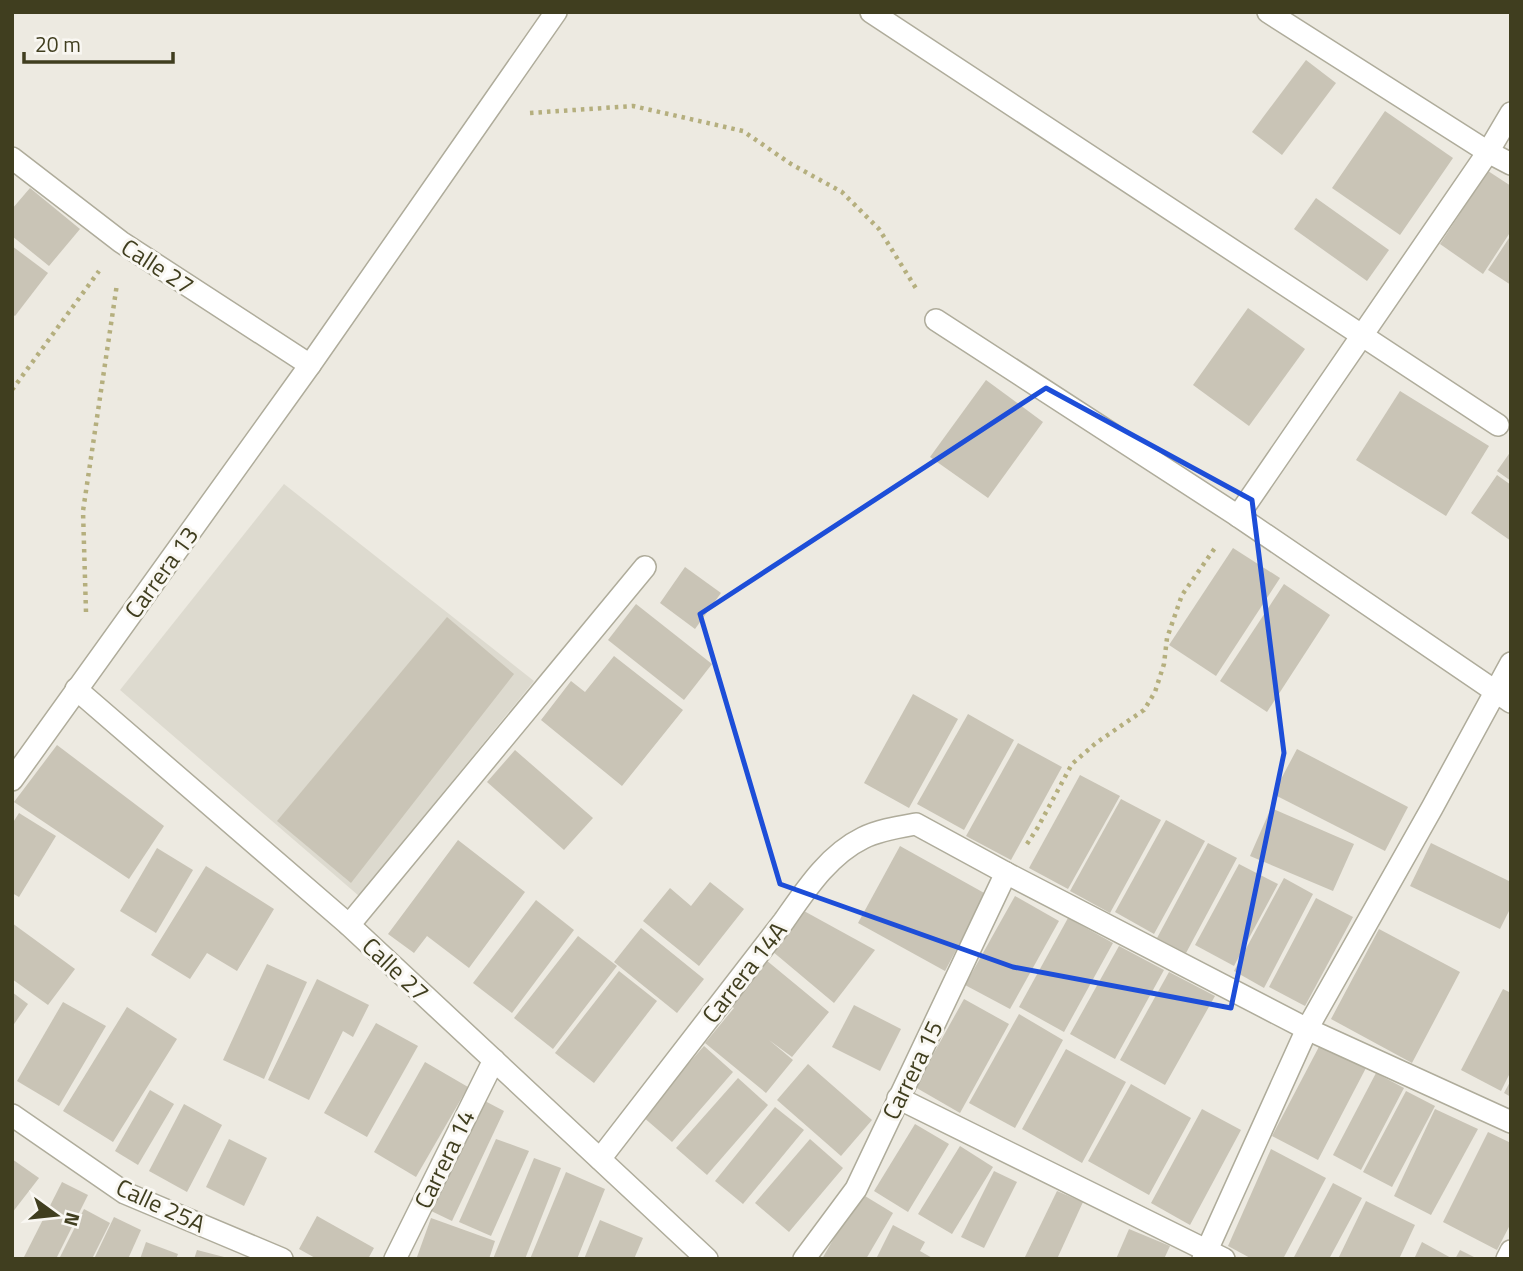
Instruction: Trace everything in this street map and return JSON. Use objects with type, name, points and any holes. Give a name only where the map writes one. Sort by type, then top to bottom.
[{"type":"street","name":"Carrera 13","points":[[12,780],[310,365],[556,12]]},
{"type":"street","points":[[871,12],[1498,425]]},
{"type":"street","points":[[1268,12],[1511,164]]},
{"type":"street","points":[[1238,516],[1488,152],[1511,113]]},
{"type":"street","name":"Calle 27","points":[[12,158],[121,242],[310,365]]},
{"type":"street","points":[[936,320],[1238,516],[1503,697]]},
{"type":"street","points":[[349,925],[645,567]]},
{"type":"street","points":[[898,1098],[1211,1256],[1307,1029],[1432,808],[1503,697],[1511,663]]},
{"type":"street","name":"Calle 27","points":[[76,689],[349,925],[707,1259]]},
{"type":"street","name":"Carrera 14A","points":[[600,1159],[776,932],[811,882],[835,858],[862,838],[916,824],[1006,873]]},
{"type":"street","points":[[1006,873],[1307,1029],[1511,1122]]},
{"type":"street","name":"Carrera 15","points":[[804,1259],[856,1189],[1006,873]]},
{"type":"street","name":"Carrera 14","points":[[395,1259],[494,1060]]},
{"type":"street","name":"Calle 25A","points":[[12,1115],[125,1193],[282,1259]]},
{"type":"street","points":[[1507,1259],[1511,1251]]},
{"type":"path","points":[[484,116],[633,106],[743,131],[791,164],[842,192],[878,229],[936,320]]},
{"type":"path","points":[[12,390],[121,242]]},
{"type":"path","points":[[85,614],[83,511],[115,307],[121,242]]},
{"type":"path","points":[[1006,873],[1038,827],[1072,764],[1096,743],[1144,710],[1155,692],[1164,664],[1167,638],[1182,595],[1238,516]]},
{"type":"highlighted area","points":[[1046,388],[1252,500],[1284,753],[1231,1008],[1013,967],[780,884],[700,614]]},
{"type":"shaded area","points":[[284,484],[534,681],[359,896],[120,690]]},
{"type":"building","points":[[1306,60],[1336,83],[1282,155],[1252,132]]},
{"type":"building","points":[[1385,111],[1453,158],[1400,235],[1332,188]]},
{"type":"building","points":[[1488,171],[1511,186],[1511,231],[1483,274],[1440,244]]},
{"type":"building","points":[[30,188],[80,229],[49,266],[12,236],[12,209]]},
{"type":"building","points":[[1316,198],[1389,250],[1367,281],[1294,229]]},
{"type":"building","points":[[1511,235],[1511,285],[1488,270]]},
{"type":"building","points":[[12,246],[48,273],[15,316],[12,314]]},
{"type":"building","points":[[1248,308],[1305,349],[1249,426],[1193,385]]},
{"type":"building","points":[[986,380],[1043,422],[988,498],[930,457]]},
{"type":"building","points":[[1400,391],[1489,446],[1446,516],[1356,460]]},
{"type":"building","points":[[1511,451],[1511,481],[1497,471]]},
{"type":"building","points":[[1497,475],[1511,485],[1511,541],[1471,513]]},
{"type":"building","points":[[1233,548],[1280,578],[1216,676],[1169,645]]},
{"type":"building","points":[[685,567],[721,593],[695,629],[660,603]]},
{"type":"building","points":[[1284,584],[1330,615],[1267,712],[1220,681]]},
{"type":"building","points":[[636,604],[712,664],[684,700],[608,640]]},
{"type":"building","points":[[447,617],[514,674],[351,883],[277,821]]},
{"type":"building","points":[[614,656],[683,710],[622,786],[541,720],[571,681],[585,692]]},
{"type":"building","points":[[913,694],[958,719],[909,808],[864,783]]},
{"type":"building","points":[[968,714],[1014,740],[964,830],[917,804]]},
{"type":"building","points":[[1018,743],[1062,767],[1011,860],[966,836]]},
{"type":"building","points":[[57,745],[164,826],[129,879],[14,802]]},
{"type":"building","points":[[1297,749],[1408,807],[1385,851],[1273,794]]},
{"type":"building","points":[[515,750],[593,818],[564,850],[487,782]]},
{"type":"building","points":[[1080,775],[1120,796],[1068,889],[1029,868]]},
{"type":"building","points":[[1121,799],[1161,820],[1110,913],[1070,891]]},
{"type":"building","points":[[1271,808],[1354,844],[1333,891],[1250,856]]},
{"type":"building","points":[[19,813],[56,836],[19,897],[12,893],[12,824]]},
{"type":"building","points":[[1166,820],[1205,841],[1154,934],[1115,912]]},
{"type":"building","points":[[458,840],[525,892],[469,968],[427,936],[414,953],[388,934]]},
{"type":"building","points":[[1208,843],[1237,858],[1186,953],[1157,938]]},
{"type":"building","points":[[1431,843],[1511,882],[1511,907],[1500,929],[1410,886]]},
{"type":"building","points":[[900,846],[986,894],[945,971],[858,923]]},
{"type":"building","points":[[157,848],[193,870],[156,933],[120,911]]},
{"type":"building","points":[[1239,864],[1278,884],[1234,966],[1195,945]]},
{"type":"building","points":[[206,866],[274,909],[237,971],[207,953],[190,979],[151,955]]},
{"type":"building","points":[[1284,878],[1313,894],[1264,988],[1234,971]]},
{"type":"building","points":[[710,882],[744,909],[699,966],[643,921],[670,888],[691,906]]},
{"type":"building","points":[[1015,896],[1059,921],[1010,1009],[965,985]]},
{"type":"building","points":[[1316,898],[1353,917],[1305,1006],[1269,987]]},
{"type":"building","points":[[536,900],[574,930],[512,1013],[473,983]]},
{"type":"building","points":[[804,911],[875,950],[834,1003],[772,951]]},
{"type":"building","points":[[1068,918],[1113,943],[1064,1032],[1019,1007]]},
{"type":"building","points":[[12,923],[75,969],[48,1005],[12,979]]},
{"type":"building","points":[[641,928],[704,979],[677,1013],[614,962]]},
{"type":"building","points":[[1379,929],[1460,972],[1412,1063],[1331,1019]]},
{"type":"building","points":[[578,936],[617,966],[553,1049],[514,1018]]},
{"type":"building","points":[[1119,946],[1164,970],[1115,1059],[1070,1034]]},
{"type":"building","points":[[766,960],[829,1012],[792,1057],[769,1040],[793,1060],[766,1093],[705,1043],[734,1008],[729,1005]]},
{"type":"building","points":[[267,964],[307,982],[264,1079],[223,1060]]},
{"type":"building","points":[[619,971],[657,1001],[594,1083],[555,1053]]},
{"type":"building","points":[[1169,972],[1215,996],[1165,1085],[1120,1060]]},
{"type":"building","points":[[317,979],[369,1005],[353,1037],[343,1031],[309,1100],[268,1080]]},
{"type":"building","points":[[1503,989],[1511,993],[1511,1071],[1501,1091],[1461,1070]]},
{"type":"building","points":[[12,992],[28,1004],[12,1027]]},
{"type":"building","points":[[964,999],[1009,1024],[960,1113],[915,1087]]},
{"type":"building","points":[[63,1002],[106,1026],[59,1106],[17,1081]]},
{"type":"building","points":[[854,1005],[901,1029],[880,1071],[832,1047]]},
{"type":"building","points":[[127,1007],[177,1039],[113,1142],[63,1111]]},
{"type":"building","points":[[1019,1014],[1063,1040],[1015,1128],[969,1103]]},
{"type":"building","points":[[376,1023],[418,1046],[367,1137],[324,1113]]},
{"type":"building","points":[[1322,1041],[1367,1066],[1318,1160],[1272,1136]]},
{"type":"building","points":[[704,1046],[733,1072],[672,1142],[642,1116]]},
{"type":"building","points":[[1066,1049],[1126,1082],[1082,1163],[1022,1129]]},
{"type":"building","points":[[425,1062],[468,1087],[416,1177],[374,1152]]},
{"type":"building","points":[[808,1064],[872,1120],[841,1156],[777,1100]]},
{"type":"building","points":[[1376,1073],[1404,1088],[1361,1170],[1333,1155]]},
{"type":"building","points":[[738,1078],[768,1105],[707,1175],[676,1148]]},
{"type":"building","points":[[1511,1080],[1511,1097],[1504,1093]]},
{"type":"building","points":[[1131,1084],[1191,1118],[1149,1195],[1088,1161]]},
{"type":"building","points":[[150,1090],[174,1104],[138,1165],[115,1151]]},
{"type":"building","points":[[1406,1091],[1435,1106],[1392,1187],[1363,1172]]},
{"type":"building","points":[[483,1100],[504,1111],[452,1221],[427,1209]]},
{"type":"building","points":[[184,1104],[222,1125],[187,1192],[149,1171]]},
{"type":"building","points":[[775,1107],[804,1130],[743,1204],[715,1181]]},
{"type":"building","points":[[1202,1109],[1241,1130],[1190,1225],[1151,1203]]},
{"type":"building","points":[[1435,1109],[1478,1129],[1431,1215],[1394,1196]]},
{"type":"building","points":[[915,1124],[949,1144],[908,1212],[874,1191]]},
{"type":"building","points":[[1488,1132],[1511,1143],[1511,1223],[1497,1250],[1443,1222]]},
{"type":"building","points":[[229,1139],[267,1158],[244,1206],[206,1187]]},
{"type":"building","points":[[496,1139],[529,1151],[491,1236],[459,1222]]},
{"type":"building","points":[[810,1139],[843,1168],[789,1232],[755,1203]]},
{"type":"building","points":[[960,1146],[993,1167],[952,1234],[918,1214]]},
{"type":"building","points":[[1271,1149],[1326,1178],[1283,1259],[1252,1259],[1228,1246]]},
{"type":"building","points":[[534,1158],[561,1168],[525,1259],[493,1259]]},
{"type":"building","points":[[12,1159],[39,1178],[12,1213]]},
{"type":"building","points":[[994,1171],[1017,1182],[984,1248],[961,1237]]},
{"type":"building","points":[[566,1172],[605,1189],[577,1259],[530,1259]]},
{"type":"building","points":[[62,1182],[88,1195],[56,1259],[23,1259]]},
{"type":"building","points":[[1333,1183],[1362,1198],[1329,1259],[1293,1259]]},
{"type":"building","points":[[1057,1191],[1083,1202],[1057,1259],[1024,1259]]},
{"type":"building","points":[[860,1193],[893,1213],[866,1259],[822,1259]]},
{"type":"building","points":[[1366,1201],[1415,1225],[1399,1259],[1338,1259]]},
{"type":"building","points":[[84,1209],[110,1223],[92,1259],[59,1259]]},
{"type":"building","points":[[317,1216],[374,1248],[368,1259],[317,1259],[299,1249]]},
{"type":"building","points":[[114,1217],[141,1230],[128,1259],[94,1259]]},
{"type":"building","points":[[431,1218],[495,1241],[489,1259],[417,1257]]},
{"type":"building","points":[[600,1220],[643,1238],[634,1259],[584,1259]]},
{"type":"building","points":[[893,1225],[925,1242],[920,1251],[934,1259],[876,1259]]},
{"type":"building","points":[[1129,1229],[1170,1246],[1164,1259],[1116,1259]]},
{"type":"building","points":[[146,1242],[178,1254],[176,1259],[140,1259]]},
{"type":"building","points":[[1422,1242],[1453,1259],[1414,1259]]},
{"type":"building","points":[[197,1250],[228,1258],[194,1259]]},
{"type":"building","points":[[1460,1250],[1478,1259],[1455,1259]]}]
